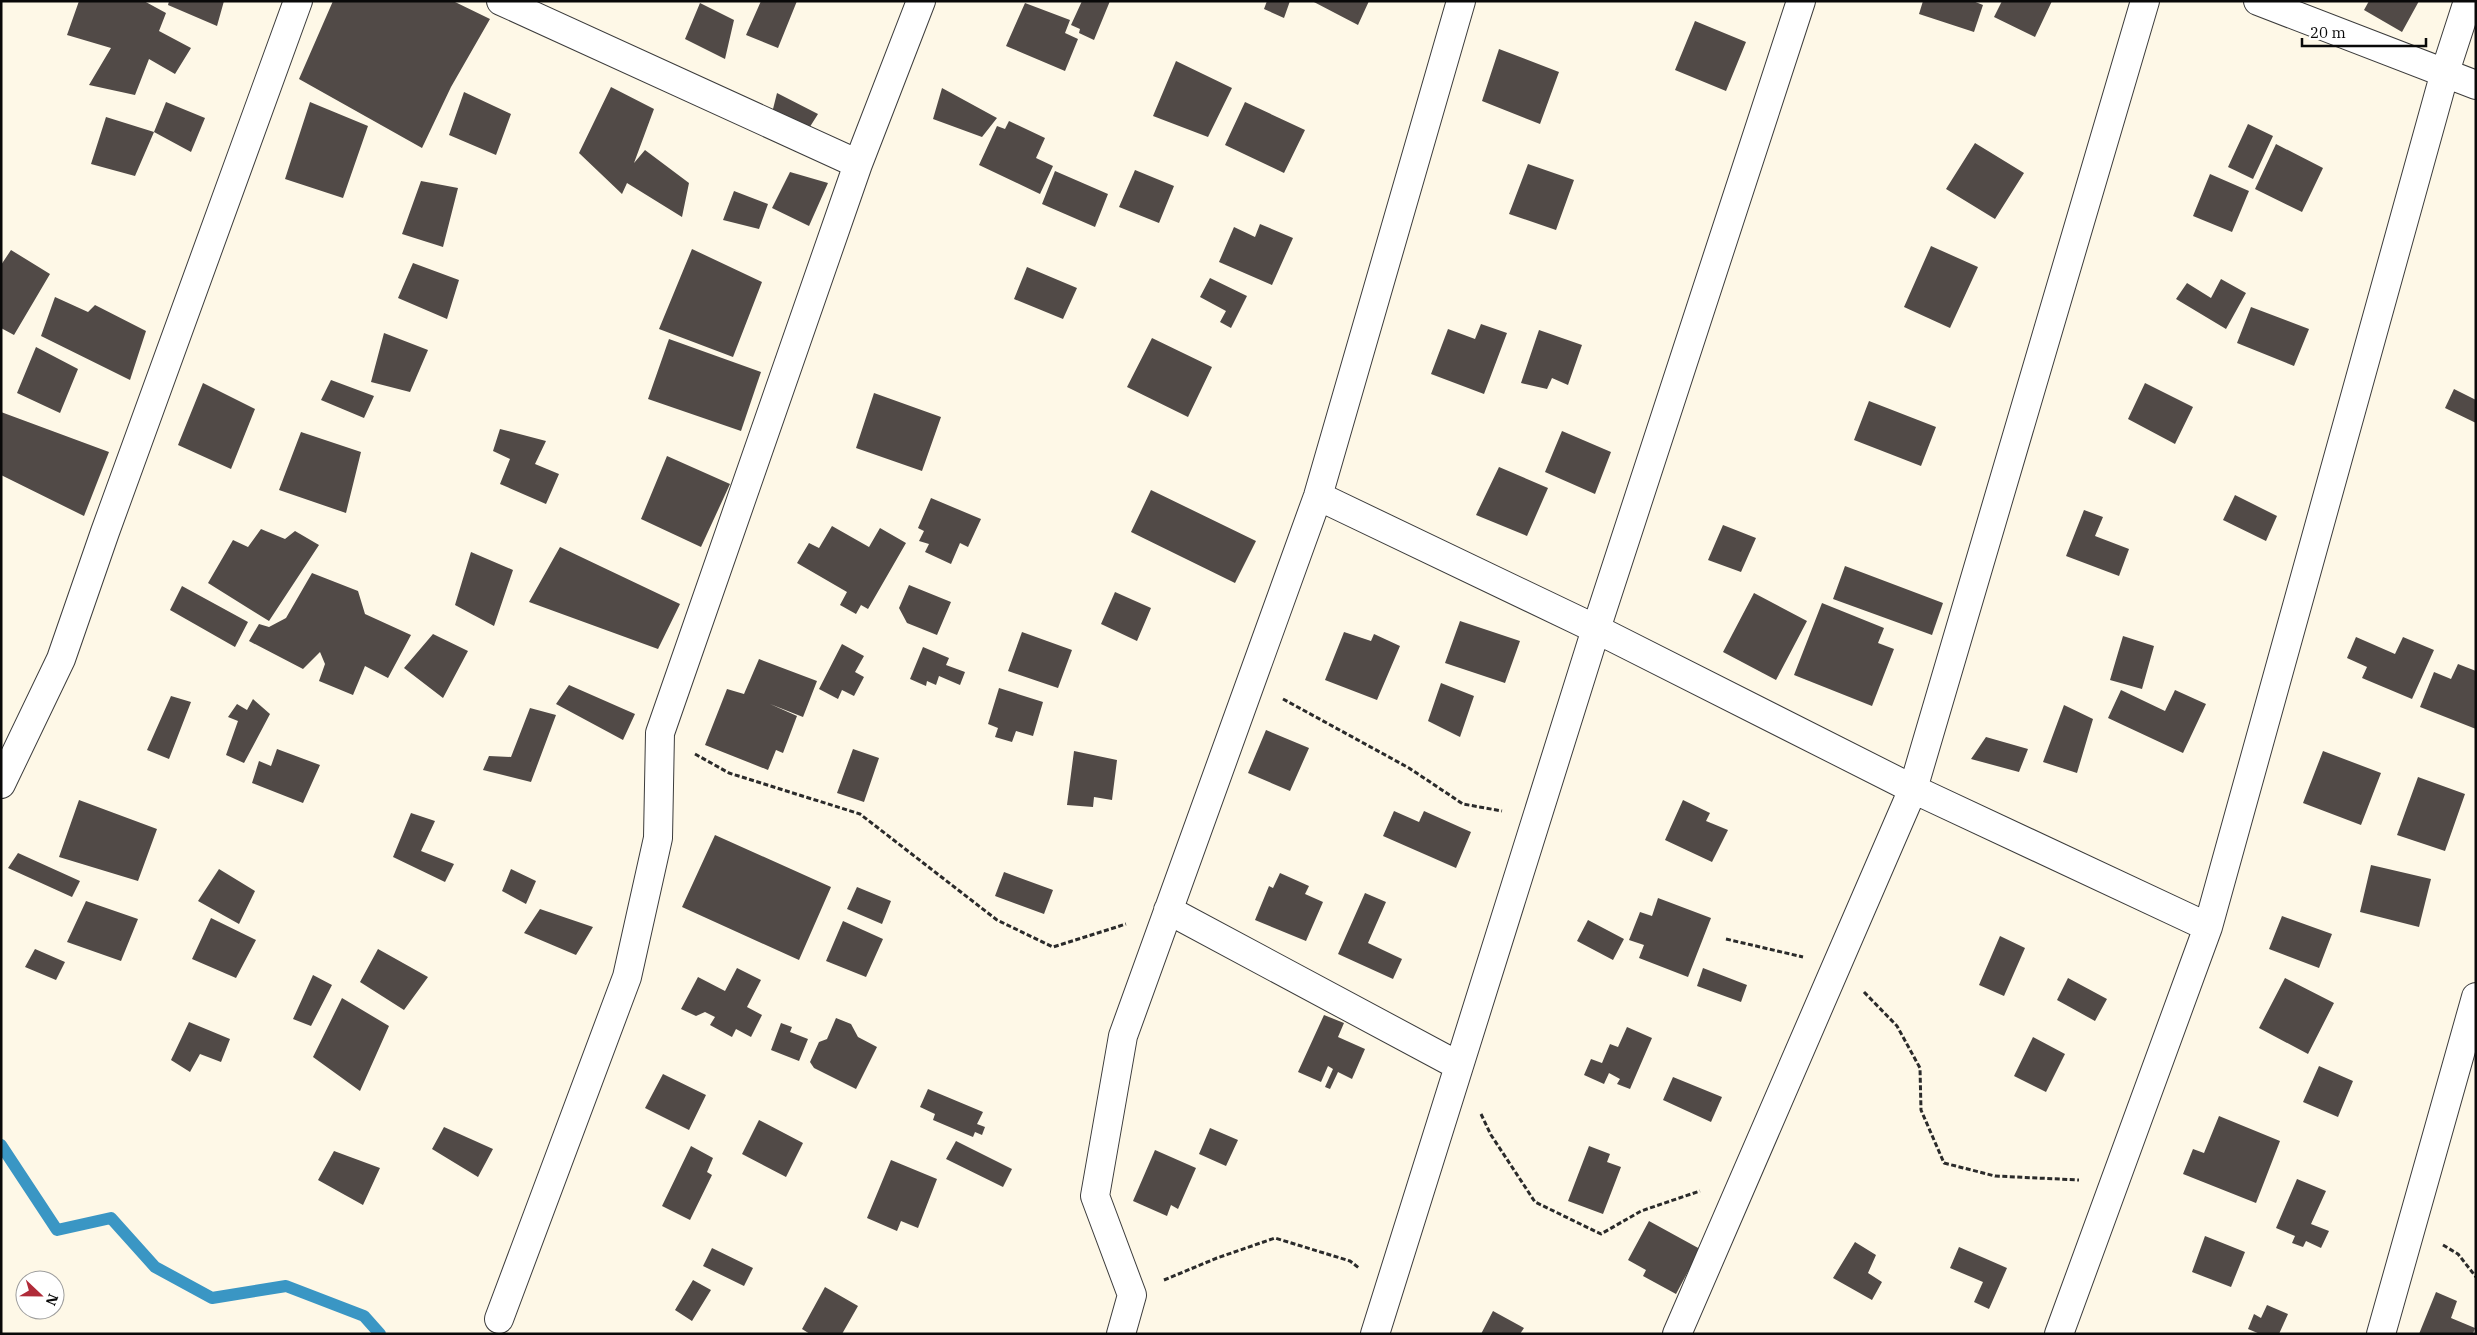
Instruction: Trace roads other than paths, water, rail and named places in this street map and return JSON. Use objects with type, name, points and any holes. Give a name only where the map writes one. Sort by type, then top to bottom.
[{"type":"street","points":[[1,784],[61,659],[105,532],[298,1]]},
{"type":"street","points":[[501,1],[858,164]]},
{"type":"street","points":[[499,1319],[627,977],[658,838],[660,733],[858,164],[921,1]]},
{"type":"street","points":[[1121,1334],[1132,1294],[1095,1196],[1123,1036],[1318,496],[1461,1]]},
{"type":"street","points":[[1375,1334],[1596,629],[1801,1]]},
{"type":"street","points":[[1677,1334],[1913,788],[2145,1]]},
{"type":"street","points":[[2258,1],[2476,85]]},
{"type":"street","points":[[2059,1334],[2208,927],[2445,72],[2468,1]]},
{"type":"street","points":[[1318,496],[1596,629],[1913,788],[2208,927]]},
{"type":"street","points":[[1168,910],[1459,1066]]},
{"type":"street","points":[[2381,1334],[2476,997]]},
{"type":"waterway","points":[[1,1145],[57,1230],[111,1218],[155,1267],[212,1298],[286,1286],[364,1316],[380,1334]]}]
